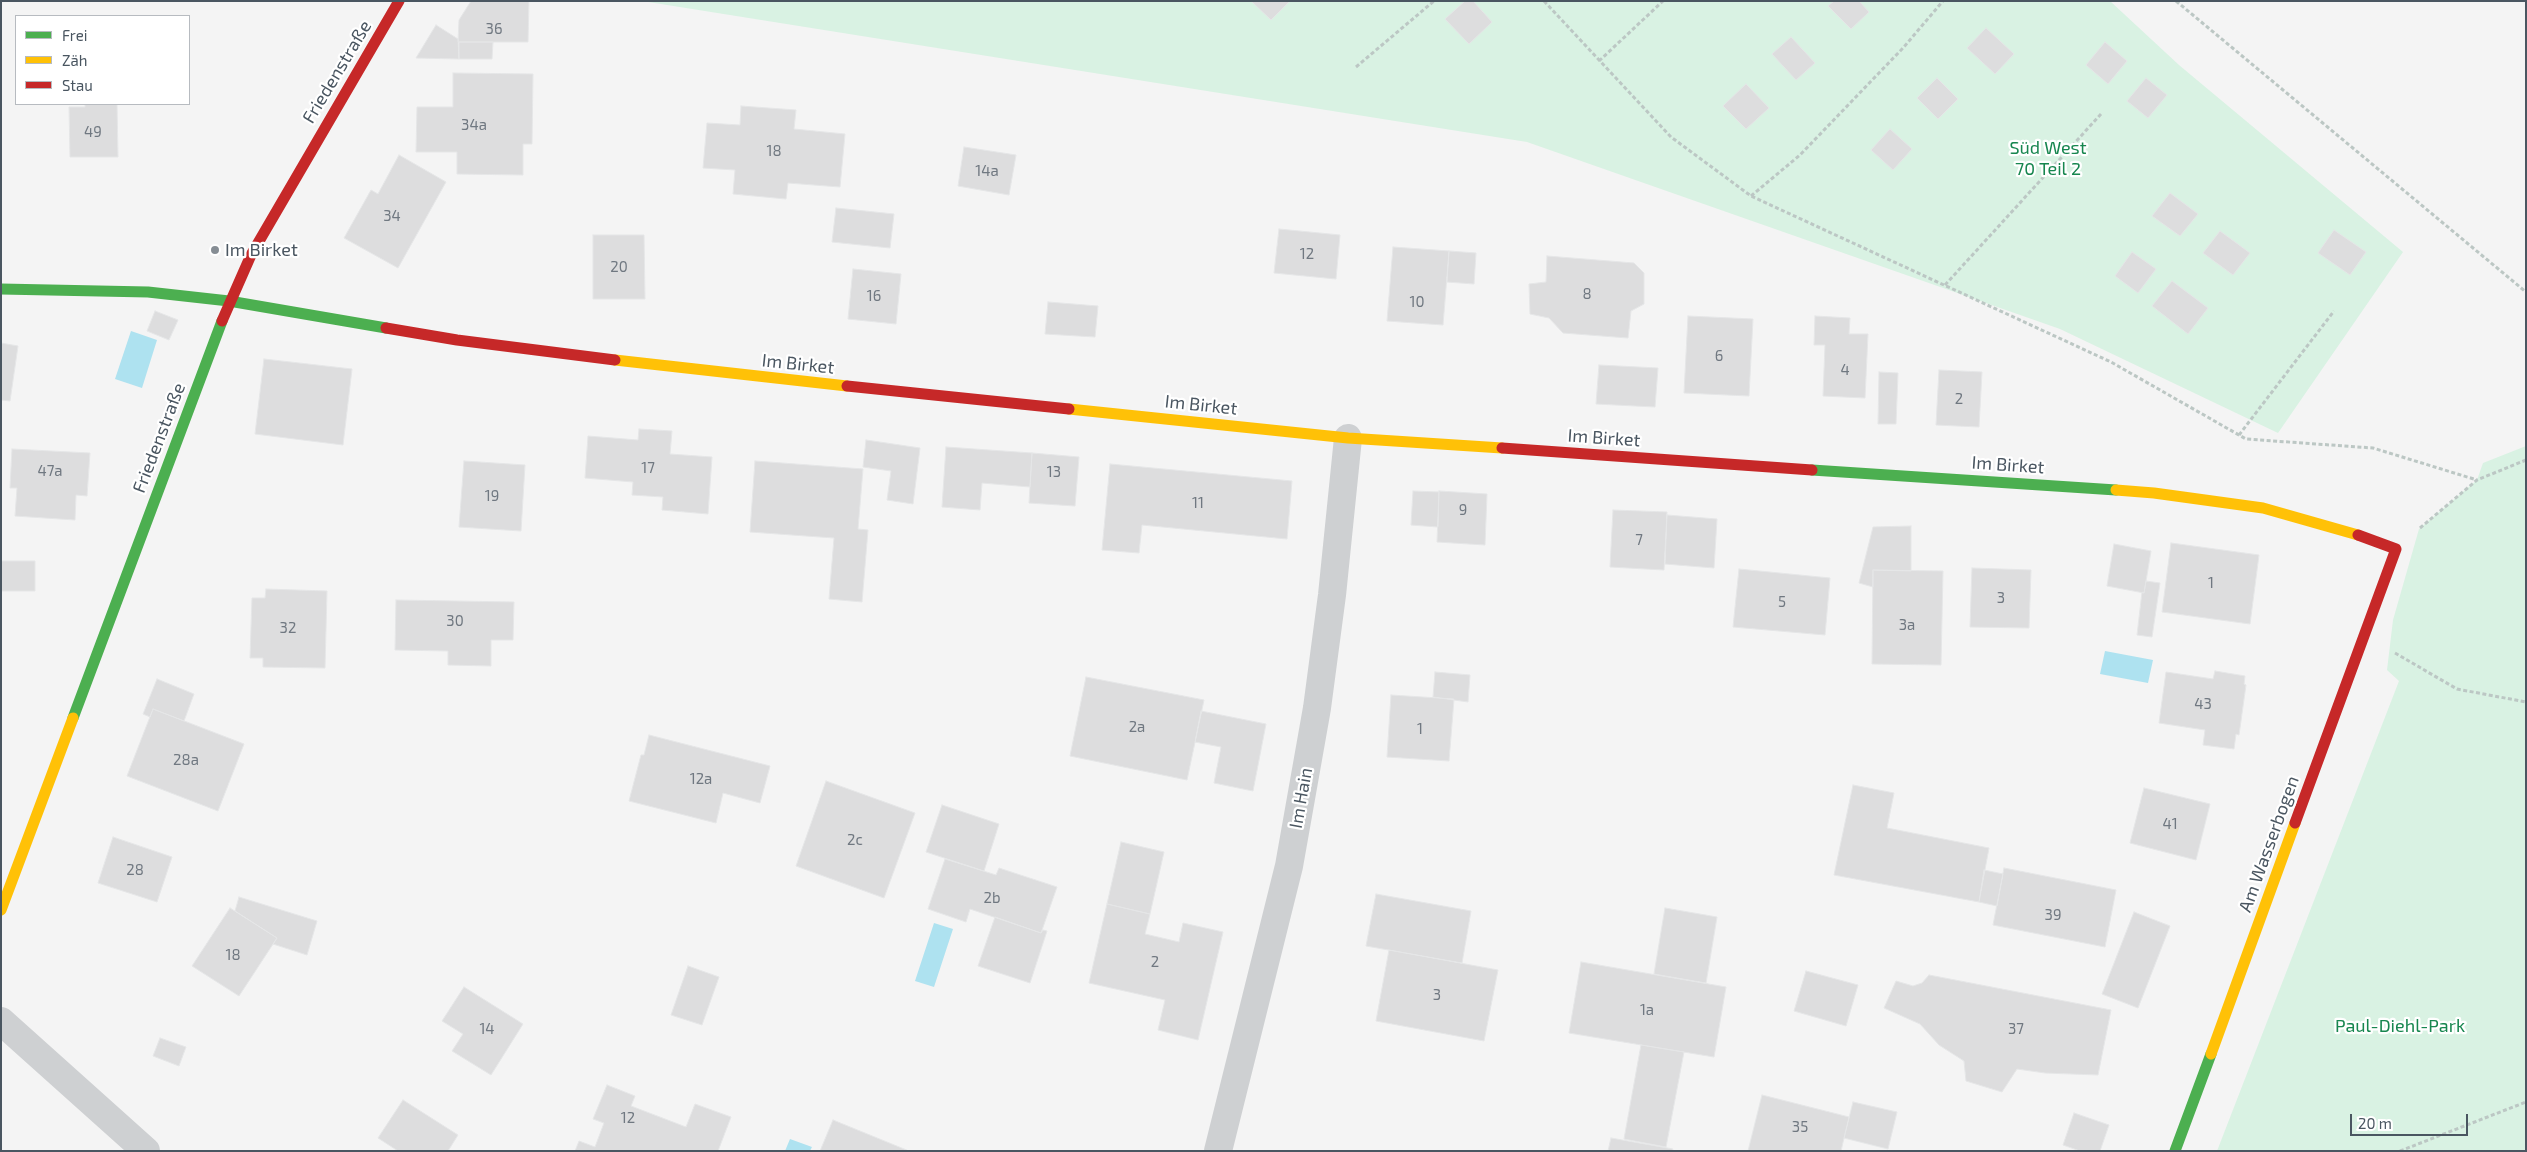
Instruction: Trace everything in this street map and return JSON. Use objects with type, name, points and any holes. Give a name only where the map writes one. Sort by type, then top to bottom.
[{"type":"street","name":"Friedenstraße","points":[[1,910],[229,300],[251,255],[399,1]]},
{"type":"street","name":"Im Birket","points":[[1,289],[148,292],[229,300],[457,340],[749,376],[1348,438],[2154,493],[2262,508],[2361,536],[2396,549]]},
{"type":"street","name":"Im Hain","points":[[1218,1151],[1289,866],[1320,689],[1332,595],[1348,438]]},
{"type":"street","name":"Am Wasserbogen","points":[[2175,1151],[2396,549]]},
{"type":"street","points":[[1,1021],[141,1149]]},
{"type":"path","points":[[1356,67],[1434,1]]},
{"type":"path","points":[[1544,1],[1671,136],[1751,196],[2111,362],[2246,439],[2373,448],[2477,480]]},
{"type":"path","points":[[1599,61],[1663,1]]},
{"type":"path","points":[[1751,196],[1800,155],[1904,48],[1943,1]]},
{"type":"path","points":[[2176,1],[2526,292]]},
{"type":"path","points":[[1944,285],[2101,114]]},
{"type":"path","points":[[2239,435],[2334,311]]},
{"type":"path","points":[[2396,549],[2477,480],[2526,460]]},
{"type":"path","points":[[2364,635],[2457,689],[2526,702]]},
{"type":"path","points":[[2400,1151],[2526,1102]]},
{"type":"green space","name":"Süd West 70 Teil 2","points":[[642,1],[2110,1],[2179,65],[2403,252],[2278,433],[2060,329],[1527,142]]},
{"type":"green space","name":"Paul-Diehl-Park","points":[[2526,446],[2526,1151],[2217,1151],[2399,681],[2387,670],[2393,620],[2419,529],[2477,480],[2483,463]]},
{"type":"water","points":[[131,331],[157,340],[142,388],[115,379]]},
{"type":"water","points":[[2105,651],[2153,660],[2148,683],[2100,674]]},
{"type":"water","points":[[934,923],[953,929],[934,987],[915,981]]},
{"type":"water","points":[[790,1139],[812,1147],[810,1151],[785,1151]]},
{"type":"building","points":[[471,1],[529,1],[528,42],[458,42],[459,20]]},
{"type":"building","points":[[1251,1],[1290,1],[1271,20]]},
{"type":"building","points":[[1465,1],[1473,1],[1492,22],[1469,44],[1445,19]]},
{"type":"building","points":[[1834,1],[1859,1],[1869,12],[1851,29],[1828,6]]},
{"type":"building","points":[[436,25],[458,39],[459,59],[416,58]]},
{"type":"building","points":[[1986,28],[2014,54],[1995,74],[1967,48]]},
{"type":"building","points":[[1791,37],[1815,63],[1796,80],[1772,54]]},
{"type":"building","points":[[459,42],[493,42],[492,59],[459,59]]},
{"type":"building","points":[[2105,42],[2127,61],[2108,84],[2086,65]]},
{"type":"building","points":[[453,73],[533,74],[532,144],[523,144],[523,175],[457,174],[457,152],[416,152],[417,107],[453,107]]},
{"type":"building","points":[[1937,78],[1958,99],[1938,119],[1917,98]]},
{"type":"building","points":[[2146,78],[2167,95],[2148,118],[2127,101]]},
{"type":"building","points":[[1746,84],[1769,108],[1746,129],[1723,106]]},
{"type":"building","points":[[85,105],[117,105],[118,157],[70,157],[69,107],[85,107]]},
{"type":"building","points":[[741,106],[796,110],[794,129],[845,134],[840,187],[788,183],[786,199],[733,194],[735,170],[703,168],[707,123],[740,125]]},
{"type":"building","points":[[1890,129],[1912,149],[1893,170],[1871,150]]},
{"type":"building","points":[[964,147],[1016,155],[1009,195],[958,186]]},
{"type":"building","points":[[399,155],[446,182],[398,268],[344,238],[371,190],[378,194]]},
{"type":"building","points":[[2170,193],[2198,214],[2180,236],[2152,216]]},
{"type":"building","points":[[836,208],[894,214],[890,248],[832,242]]},
{"type":"building","points":[[1279,229],[1340,235],[1336,279],[1274,273]]},
{"type":"building","points":[[2334,230],[2366,252],[2350,275],[2318,253]]},
{"type":"building","points":[[2220,231],[2250,253],[2233,275],[2203,253]]},
{"type":"building","points":[[593,235],[644,235],[645,299],[593,299]]},
{"type":"building","points":[[1393,247],[1449,251],[1443,325],[1387,321]]},
{"type":"building","points":[[1449,251],[1476,253],[1474,284],[1447,282]]},
{"type":"building","points":[[2132,252],[2156,269],[2138,293],[2115,276]]},
{"type":"building","points":[[1547,256],[1634,263],[1644,273],[1644,304],[1631,311],[1628,338],[1563,333],[1549,318],[1530,314],[1529,284],[1546,282]]},
{"type":"building","points":[[853,269],[901,274],[896,324],[848,319]]},
{"type":"building","points":[[2172,281],[2208,308],[2188,334],[2152,306]]},
{"type":"building","points":[[1048,302],[1098,306],[1095,337],[1045,334]]},
{"type":"building","points":[[155,311],[178,320],[169,340],[147,331]]},
{"type":"building","points":[[1688,316],[1753,319],[1749,396],[1684,393]]},
{"type":"building","points":[[1815,316],[1850,318],[1849,334],[1868,334],[1865,398],[1823,396],[1825,345],[1814,345]]},
{"type":"building","points":[[1,343],[18,346],[10,401],[1,400]]},
{"type":"building","points":[[264,359],[352,369],[343,445],[255,434]]},
{"type":"building","points":[[1599,365],[1658,368],[1655,407],[1596,404]]},
{"type":"building","points":[[1939,370],[1982,372],[1979,427],[1936,425]]},
{"type":"building","points":[[1879,372],[1898,373],[1896,424],[1878,424]]},
{"type":"building","points":[[639,429],[672,431],[670,454],[712,457],[708,514],[662,510],[663,497],[632,495],[633,482],[585,478],[588,436],[638,440]]},
{"type":"building","points":[[866,440],[920,448],[913,504],[887,500],[891,471],[863,467]]},
{"type":"building","points":[[946,447],[1032,453],[1030,487],[982,483],[980,510],[942,507]]},
{"type":"building","points":[[12,449],[90,453],[87,496],[76,495],[75,520],[15,516],[17,488],[10,488]]},
{"type":"building","points":[[1032,453],[1079,457],[1075,506],[1029,503]]},
{"type":"building","points":[[464,461],[525,465],[521,531],[459,527]]},
{"type":"building","points":[[755,461],[863,469],[858,529],[868,530],[862,602],[829,599],[834,538],[750,532]]},
{"type":"building","points":[[1110,464],[1292,481],[1287,539],[1142,525],[1139,553],[1102,550]]},
{"type":"building","points":[[1413,491],[1439,492],[1438,527],[1411,525]]},
{"type":"building","points":[[1439,491],[1487,494],[1485,545],[1437,542]]},
{"type":"building","points":[[1613,510],[1667,512],[1664,570],[1610,567]]},
{"type":"building","points":[[1667,515],[1717,519],[1714,568],[1665,564]]},
{"type":"building","points":[[1911,526],[1911,571],[1873,570],[1873,587],[1859,583],[1873,527]]},
{"type":"building","points":[[2171,543],[2259,555],[2250,624],[2162,612]]},
{"type":"building","points":[[2114,544],[2151,551],[2144,593],[2107,586]]},
{"type":"building","points":[[1,561],[35,561],[35,591],[1,591]]},
{"type":"building","points":[[1972,568],[2031,570],[2029,628],[1970,627]]},
{"type":"building","points":[[1739,569],[1830,578],[1825,635],[1733,627]]},
{"type":"building","points":[[1873,570],[1943,571],[1941,665],[1872,664]]},
{"type":"building","points":[[2146,581],[2160,583],[2152,637],[2137,635],[2142,592],[2144,593]]},
{"type":"building","points":[[266,589],[327,591],[325,668],[263,667],[263,658],[250,658],[252,598],[265,598]]},
{"type":"building","points":[[396,600],[514,602],[513,640],[491,640],[491,666],[448,665],[448,651],[395,650]]},
{"type":"building","points":[[2215,671],[2245,676],[2244,684],[2246,685],[2239,735],[2236,734],[2234,749],[2203,745],[2205,730],[2159,723],[2166,672],[2213,679]]},
{"type":"building","points":[[1435,672],[1470,675],[1468,702],[1433,697]]},
{"type":"building","points":[[1086,677],[1204,700],[1187,780],[1070,756]]},
{"type":"building","points":[[157,679],[194,694],[184,721],[153,709],[150,717],[143,714]]},
{"type":"building","points":[[1391,695],[1454,699],[1449,761],[1387,757]]},
{"type":"building","points":[[153,709],[244,744],[218,811],[127,776]]},
{"type":"building","points":[[1201,711],[1266,724],[1253,791],[1214,783],[1221,747],[1195,742]]},
{"type":"building","points":[[649,735],[770,766],[760,803],[723,793],[716,823],[629,801],[641,755],[644,755]]},
{"type":"building","points":[[826,781],[915,813],[884,898],[796,866]]},
{"type":"building","points":[[1853,785],[1894,793],[1887,828],[1989,848],[1979,902],[1834,875]]},
{"type":"building","points":[[2144,788],[2210,804],[2196,860],[2130,843]]},
{"type":"building","points":[[942,805],[999,824],[984,871],[926,852]]},
{"type":"building","points":[[113,837],[172,857],[157,902],[98,883]]},
{"type":"building","points":[[1121,842],[1164,852],[1150,914],[1107,904]]},
{"type":"building","points":[[945,859],[996,875],[999,868],[1057,887],[1041,933],[970,909],[966,922],[928,909]]},
{"type":"building","points":[[2004,868],[2116,890],[2105,947],[1993,925]]},
{"type":"building","points":[[1984,870],[2003,874],[1997,906],[1979,902]]},
{"type":"building","points":[[1376,894],[1471,911],[1462,963],[1366,946]]},
{"type":"building","points":[[239,897],[317,921],[307,955],[273,944],[277,938],[235,911]]},
{"type":"building","points":[[1107,904],[1150,914],[1145,934],[1179,942],[1183,923],[1223,932],[1198,1040],[1158,1030],[1165,1000],[1089,983]]},
{"type":"building","points":[[230,908],[277,938],[239,996],[192,966]]},
{"type":"building","points":[[1665,908],[1717,917],[1706,983],[1654,974]]},
{"type":"building","points":[[2134,912],[2170,926],[2138,1008],[2102,994]]},
{"type":"building","points":[[995,917],[1041,933],[1043,930],[1047,931],[1030,983],[978,966]]},
{"type":"building","points":[[1389,950],[1498,970],[1484,1041],[1376,1021]]},
{"type":"building","points":[[1581,962],[1726,987],[1714,1057],[1569,1033]]},
{"type":"building","points":[[688,966],[719,977],[702,1025],[671,1015]]},
{"type":"building","points":[[1806,971],[1858,985],[1846,1026],[1794,1011]]},
{"type":"building","points":[[1929,975],[2111,1010],[2098,1075],[2045,1073],[2017,1069],[2002,1092],[1966,1081],[1964,1061],[1939,1045],[1920,1024],[1884,1008],[1896,981],[1913,986],[1922,983]]},
{"type":"building","points":[[464,987],[523,1024],[491,1075],[452,1051],[463,1034],[442,1021]]},
{"type":"building","points":[[160,1038],[186,1047],[179,1066],[153,1056]]},
{"type":"building","points":[[1641,1045],[1684,1052],[1666,1147],[1624,1139]]},
{"type":"building","points":[[607,1085],[635,1096],[631,1106],[686,1127],[695,1104],[731,1117],[718,1151],[575,1151],[579,1141],[595,1147],[604,1123],[593,1119]]},
{"type":"building","points":[[1762,1095],[1849,1117],[1841,1151],[1748,1151]]},
{"type":"building","points":[[403,1100],[458,1135],[448,1151],[398,1151],[378,1138]]},
{"type":"building","points":[[1853,1102],[1897,1112],[1888,1149],[1844,1138]]},
{"type":"building","points":[[2074,1113],[2109,1125],[2100,1151],[2080,1151],[2063,1145]]},
{"type":"building","points":[[833,1120],[909,1151],[820,1151]]},
{"type":"building","points":[[1611,1138],[1673,1149],[1672,1151],[1608,1151]]},
{"type":"traffic: fast","points":[[1,289],[148,292],[229,301],[386,328]]},
{"type":"traffic: fast","points":[[73,718],[222,321]]},
{"type":"traffic: fast","points":[[1812,470],[2116,490]]},
{"type":"traffic: fast","points":[[2175,1151],[2211,1054]]},
{"type":"traffic: slow","points":[[615,360],[847,386]]},
{"type":"traffic: slow","points":[[1069,409],[1348,438],[1502,448]]},
{"type":"traffic: slow","points":[[2116,490],[2154,493],[2263,508],[2358,535]]},
{"type":"traffic: slow","points":[[1,910],[73,718]]},
{"type":"traffic: slow","points":[[2211,1054],[2295,823]]},
{"type":"traffic: jam","points":[[222,321],[251,255],[399,1]]},
{"type":"traffic: jam","points":[[386,328],[457,340],[615,360]]},
{"type":"traffic: jam","points":[[847,386],[1069,409]]},
{"type":"traffic: jam","points":[[1502,448],[1812,470]]},
{"type":"traffic: jam","points":[[2295,823],[2396,549],[2358,535]]},
{"type":"place","name":"Im Birket","points":[[215,250]]}]
